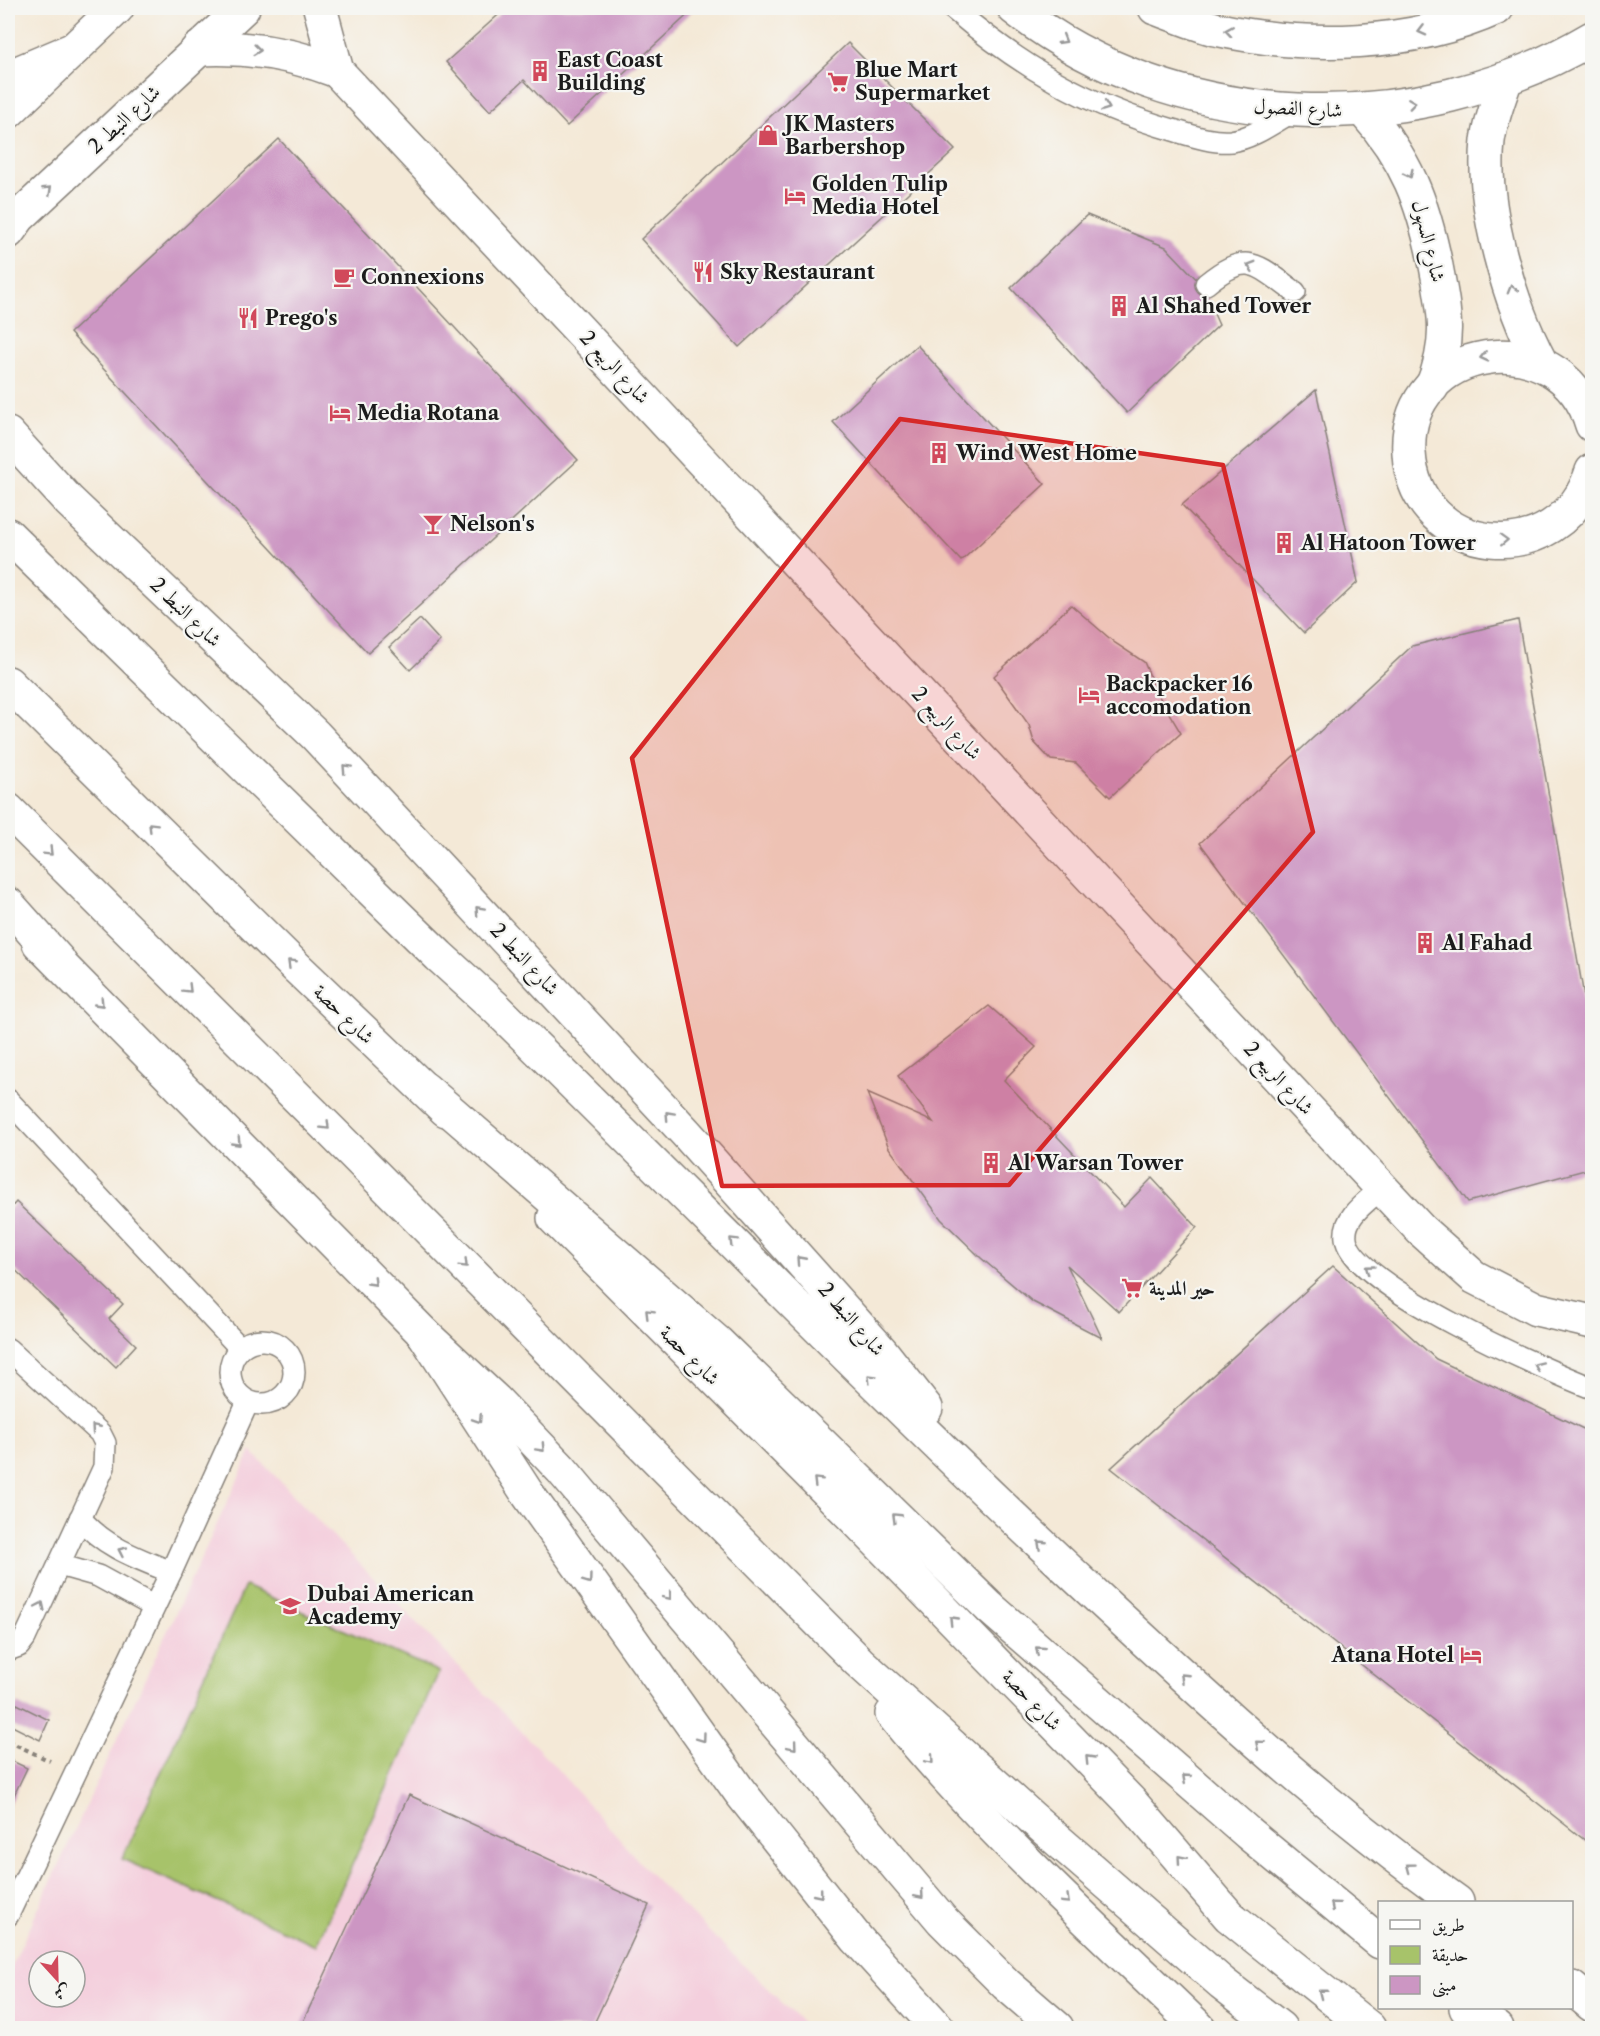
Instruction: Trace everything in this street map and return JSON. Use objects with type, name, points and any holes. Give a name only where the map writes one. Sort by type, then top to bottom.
[{"type":"main road","points":[[8,112],[117,8]]},
{"type":"main road","name":"شارع النبط 2","points":[[11,225],[243,8]]},
{"type":"main road","name":"شارع الربيع 2","points":[[320,8],[337,70],[1421,1230],[1474,1277],[1536,1309],[1593,1322]]},
{"type":"main road","name":"شارع الفصول","points":[[1014,8],[1035,24],[1094,59],[1158,85],[1224,102],[1292,112],[1363,110],[1436,99],[1506,79],[1593,38]]},
{"type":"main road","points":[[1155,8],[1214,28],[1301,42],[1390,38],[1476,17],[1497,8]]},
{"type":"main road","points":[[8,76],[74,49]]},
{"type":"main road","name":"شارع الربيع 2","points":[[198,49],[258,49],[286,54],[337,70]]},
{"type":"main road","points":[[1506,79],[1495,108],[1488,139],[1486,171],[1489,202],[1518,312],[1541,363]]},
{"type":"main road","name":"شارع السهول","points":[[1363,110],[1384,133],[1402,160],[1426,217],[1446,330],[1444,350],[1432,387]]},
{"type":"main road","points":[[1593,425],[1587,407],[1571,384],[1541,363],[1518,356],[1494,355],[1471,360],[1449,371],[1432,387],[1419,407],[1411,429],[1409,452],[1413,475],[1422,496],[1436,515],[1455,529],[1479,538],[1499,541],[1520,539],[1541,533],[1559,522],[1576,506],[1593,471]]},
{"type":"main road","name":"شارع النبط 2","points":[[8,434],[69,501],[315,735],[550,985],[881,1351],[1010,1516]]},
{"type":"main road","points":[[8,536],[430,947],[495,1007],[1010,1516],[1227,1716],[1369,1836],[1456,1901]]},
{"type":"main road","name":"شارع حصة","points":[[8,683],[294,965],[425,1089],[858,1522],[1130,1801],[1229,1916],[1369,2028]]},
{"type":"main road","points":[[8,810],[859,1662],[1031,1817],[1222,1983],[1280,2028]]},
{"type":"main road","points":[[8,904],[59,962]]},
{"type":"main road","points":[[8,915],[59,962],[424,1334],[495,1400],[561,1469],[881,1851],[942,1920],[1006,1984],[1057,2028]]},
{"type":"main road","points":[[425,1089],[717,1342],[989,1607],[1248,1833],[1378,1940]]},
{"type":"main road","points":[[424,1334],[520,1483],[740,1792],[844,1923],[938,2028]]},
{"type":"main road","points":[[859,1662],[891,1712],[966,1800],[1199,2028]]},
{"type":"main road","points":[[1469,2009],[1497,2028]]},
{"type":"lane","points":[[952,8],[991,41],[1041,76],[1096,103],[1154,124],[1187,134],[1229,141],[1246,137],[1292,112]]},
{"type":"lane","points":[[1206,284],[1226,268],[1240,263],[1253,264],[1294,292]]},
{"type":"lane","points":[[8,1100],[240,1348]]},
{"type":"lane","points":[[1382,1188],[1350,1219],[1346,1228],[1348,1249],[1355,1259],[1412,1299],[1459,1327],[1558,1375],[1593,1388]]},
{"type":"lane","points":[[268,1340],[285,1350],[294,1367],[294,1377],[285,1395],[267,1404],[248,1402],[234,1390],[229,1373],[230,1364],[240,1348],[248,1343],[268,1340]]},
{"type":"lane","points":[[8,1349],[93,1424],[105,1443],[104,1467],[26,1638],[19,1646],[8,1650]]},
{"type":"lane","points":[[8,1916],[171,1572],[248,1402]]},
{"type":"lane","points":[[80,1518],[90,1530],[113,1547],[171,1572]]},
{"type":"lane","points":[[59,1566],[98,1576],[153,1606]]},
{"type":"path","points":[[8,1741],[75,1773]]},
{"type":"highlighted area","points":[[900,419],[1223,465],[1313,832],[1009,1185],[722,1186],[632,758]]},
{"type":"shaded area","name":"Dubai American Academy","points":[[251,1451],[550,1761],[651,1875],[808,2028],[8,2028],[8,1974]]},
{"type":"green space","points":[[245,1586],[439,1672],[316,1945],[122,1859]]},
{"type":"building","name":"East Coast Building","points":[[506,8],[695,8],[567,126],[524,80],[490,111],[446,62]]},
{"type":"building","name":"Golden Tulip Media Hotel","points":[[848,43],[955,150],[739,347],[641,239]]},
{"type":"building","name":"Media Rotana","points":[[279,139],[578,460],[368,653],[70,333]]},
{"type":"building","name":"Al Shahed Tower","points":[[1087,215],[1166,247],[1200,283],[1219,325],[1127,413],[1011,288]]},
{"type":"building","name":"Wind West Home","points":[[917,345],[1045,484],[961,561],[833,422]]},
{"type":"building","name":"Al Hatoon Tower","points":[[1316,390],[1358,582],[1304,633],[1182,505]]},
{"type":"building","points":[[1071,605],[1115,643],[1144,662],[1158,695],[1181,733],[1110,797],[1076,763],[1051,760],[1034,742],[1029,725],[994,676]]},
{"type":"building","points":[[420,619],[440,641],[410,670],[389,647]]},
{"type":"building","name":"Al Fahad","points":[[1518,620],[1592,1042],[1592,1168],[1468,1202],[1200,843],[1412,646]]},
{"type":"building","name":"Al Warsan Tower","points":[[989,1006],[1036,1047],[1004,1080],[1124,1207],[1152,1178],[1197,1227],[1119,1312],[1067,1265],[1102,1338],[1033,1302],[981,1258],[941,1219],[889,1148],[867,1093],[933,1122],[898,1076]]},
{"type":"building","points":[[16,1202],[123,1304],[109,1319],[136,1345],[116,1367],[8,1263],[8,1211]]},
{"type":"building","name":"Atana Hotel","points":[[1333,1266],[1436,1359],[1592,1433],[1591,1845],[1111,1468]]},
{"type":"building","points":[[17,1704],[49,1720],[40,1740],[8,1724]]},
{"type":"building","points":[[8,1759],[27,1768],[8,1808]]},
{"type":"building","points":[[409,1795],[649,1905],[592,2028],[300,2028]]},
{"type":"place","name":"East Coast Building","points":[[540,71]]},
{"type":"place","name":"Blue Mart Supermarket","points":[[838,82]]},
{"type":"place","name":"JK Masters Barbershop","points":[[768,135]]},
{"type":"place","name":"Golden Tulip Media Hotel","points":[[795,196]]},
{"type":"place","name":"Sky Restaurant","points":[[703,272]]},
{"type":"place","name":"Connexions","points":[[344,277]]},
{"type":"place","name":"Al Shahed Tower","points":[[1119,306]]},
{"type":"place","name":"Prego's","points":[[248,318]]},
{"type":"place","name":"Media Rotana","points":[[340,413]]},
{"type":"place","name":"Wind West Home","points":[[939,453]]},
{"type":"place","name":"Nelson's","points":[[433,524]]},
{"type":"place","name":"Al Hatoon Tower","points":[[1284,543]]},
{"type":"place","name":"Backpacker 16 accomodation","points":[[1089,695]]},
{"type":"place","name":"Al Fahad","points":[[1425,943]]},
{"type":"place","name":"Al Warsan Tower","points":[[991,1163]]},
{"type":"place","name":"حير المدينة","points":[[1132,1288]]},
{"type":"place","name":"Dubai American Academy","points":[[290,1606]]},
{"type":"place","name":"Atana Hotel","points":[[1471,1655]]}]
